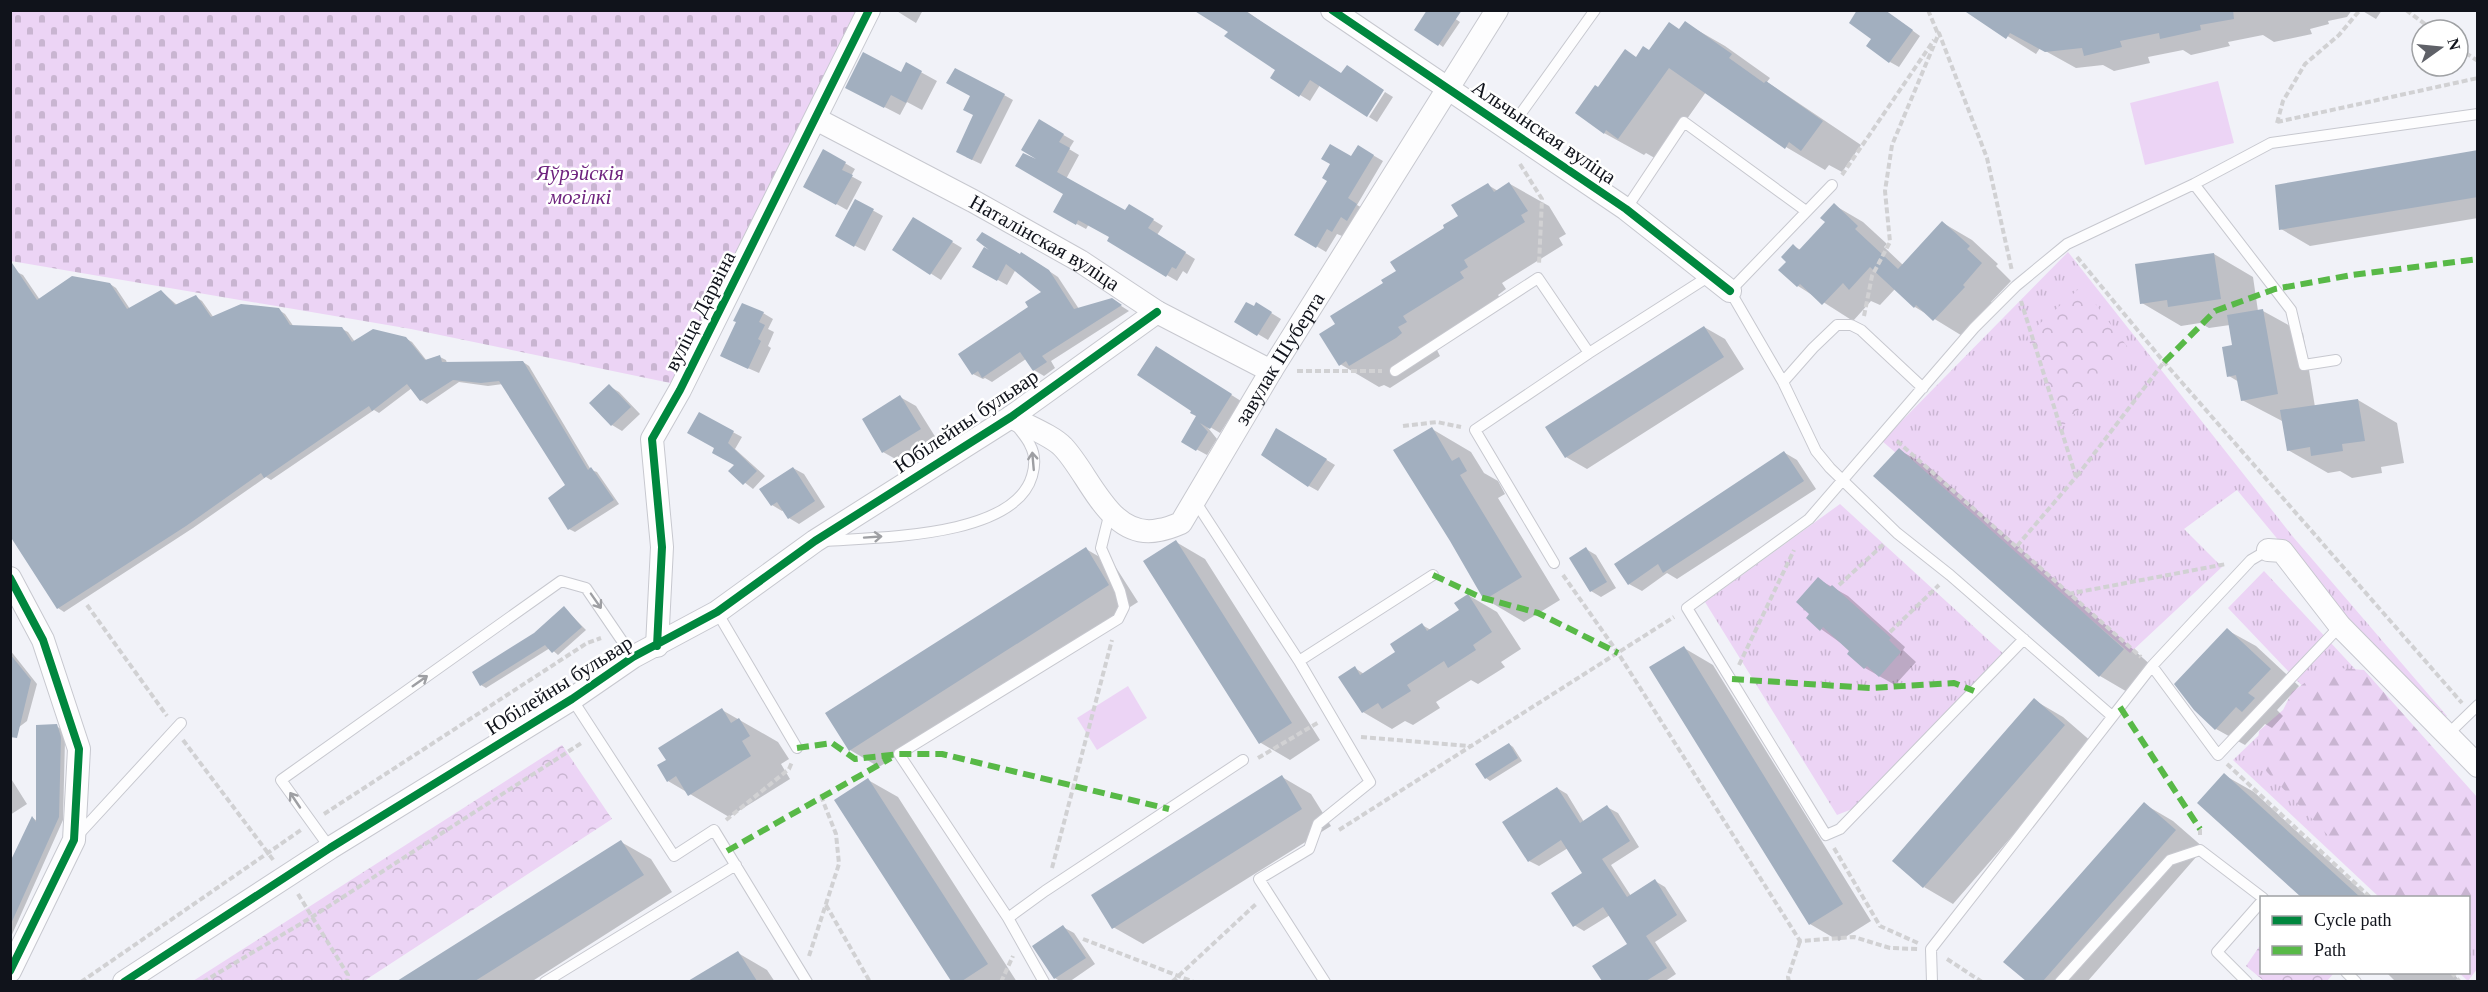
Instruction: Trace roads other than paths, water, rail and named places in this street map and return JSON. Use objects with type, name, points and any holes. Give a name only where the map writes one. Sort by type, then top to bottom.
[{"type":"street","name":"вуліца Дарвіна","points":[[657,646],[662,547],[652,439],[680,390],[869,10]]},
{"type":"street","name":"Альчынская вуліца","points":[[1332,10],[1626,209],[1730,291]]},
{"type":"street","name":"завулак Шуберта","points":[[1011,417],[1062,446],[1110,511],[1126,527],[1158,531],[1181,523],[1271,371],[1497,10]]},
{"type":"street","name":"Наталінская вуліца","points":[[816,119],[973,201],[1070,255],[1157,312],[1271,371]]},
{"type":"street","name":"Юбілейны бульвар","points":[[124,981],[330,848],[572,699],[633,657],[717,612],[815,541],[1011,417],[1157,312]]},
{"type":"street","points":[[2260,555],[2282,551],[2340,626],[2478,766]]},
{"type":"street","points":[[10,578],[43,639],[80,749],[74,840],[10,971]]},
{"type":"lane","points":[[1509,130],[1595,10]]},
{"type":"lane","points":[[2024,639],[1840,830],[1826,835],[1688,608],[1809,519],[1974,328],[2016,286],[2067,244],[2194,184],[2271,143],[2478,114]]},
{"type":"lane","points":[[1626,209],[1684,122],[1806,211]]},
{"type":"lane","points":[[2194,184],[2291,310],[2304,365],[2336,360]]},
{"type":"lane","points":[[1832,185],[1730,291],[1783,382],[1816,451],[1897,532],[1950,574],[2112,716]]},
{"type":"lane","points":[[1554,562],[1475,430],[1711,275]]},
{"type":"lane","points":[[1395,371],[1538,278],[1589,353]]},
{"type":"lane","points":[[1783,382],[1837,325],[1851,325],[1861,330],[1923,388]]},
{"type":"lane","points":[[815,541],[918,534],[977,521],[1001,511],[1017,499],[1029,485],[1035,466],[1031,446],[1011,417]]},
{"type":"lane","points":[[1195,501],[1299,661],[1370,782],[1318,825],[1308,849],[1259,879],[1325,981]]},
{"type":"lane","points":[[1044,981],[1008,918],[899,754],[1118,619],[1124,607],[1120,591],[1101,548],[1110,511]]},
{"type":"lane","points":[[1932,981],[1931,949],[2152,666],[2260,555]]},
{"type":"lane","points":[[1299,661],[1433,575]]},
{"type":"lane","points":[[330,848],[281,780],[561,581],[586,588],[633,657]]},
{"type":"lane","points":[[717,612],[797,748]]},
{"type":"lane","points":[[2152,666],[2218,755],[2340,626]]},
{"type":"lane","points":[[572,699],[674,856],[714,830],[805,978]]},
{"type":"lane","points":[[2447,735],[2473,708]]},
{"type":"lane","points":[[74,840],[179,727]]},
{"type":"lane","points":[[1008,918],[1243,760]]},
{"type":"lane","points":[[2060,981],[2170,860],[2200,850],[2260,897]]},
{"type":"lane","points":[[545,981],[736,865]]},
{"type":"lane","points":[[2247,981],[2217,952],[2260,901]]},
{"type":"park label","name":"Яўрэйскія могілкі","points":[[580,185]]}]
